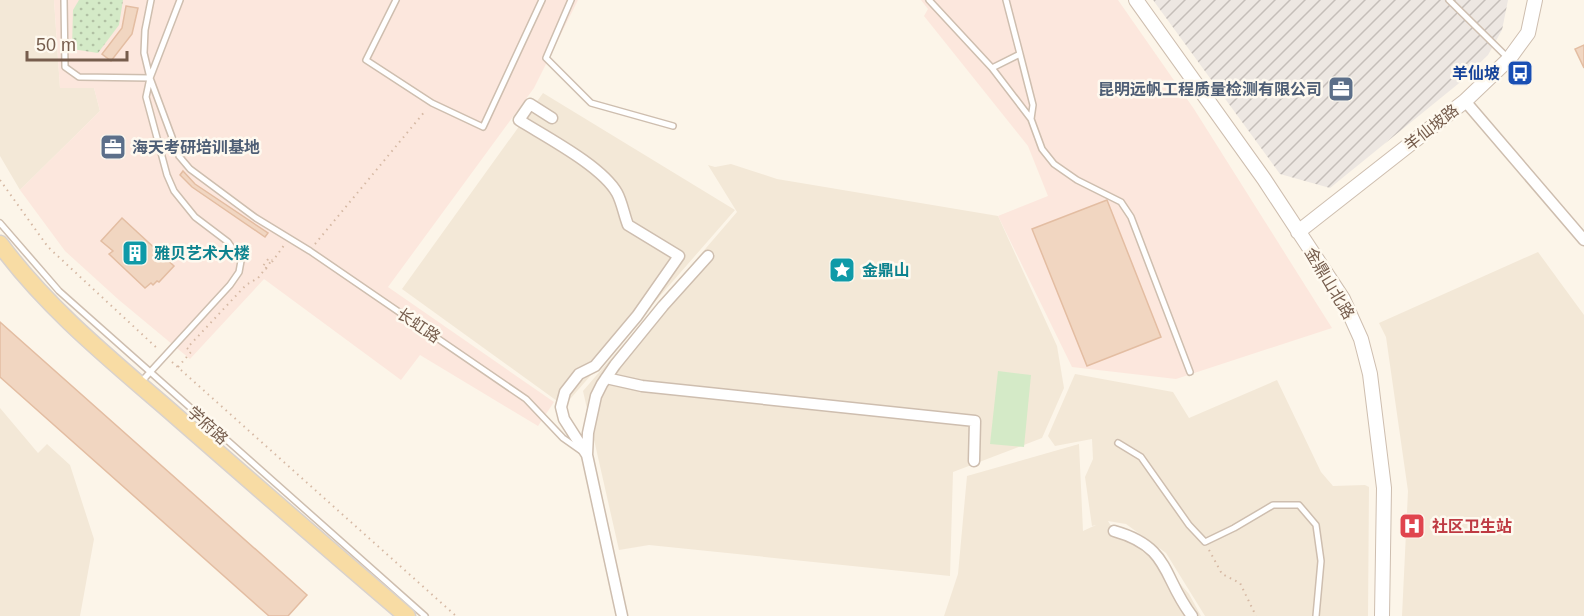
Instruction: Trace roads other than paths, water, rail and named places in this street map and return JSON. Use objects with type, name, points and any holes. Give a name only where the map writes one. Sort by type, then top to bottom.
[{"type":"main road","name":"学府路","points":[[1,246],[45,296],[144,378],[407,616]]},
{"type":"street","name":"金鼎山北路","points":[[1136,0],[1264,179],[1343,299],[1361,339],[1370,375],[1384,488],[1382,616]]},
{"type":"street","name":"羊仙坡路","points":[[1298,232],[1465,101],[1509,59],[1528,33],[1535,0]]},
{"type":"street","points":[[1465,101],[1584,240]]},
{"type":"street","points":[[552,118],[530,104],[519,120],[588,164],[618,194],[628,225],[679,256],[623,333],[595,366],[579,374],[565,392],[561,407],[564,419],[586,454]]},
{"type":"street","points":[[622,616],[586,454],[596,396],[606,378],[663,306],[708,256]]},
{"type":"street","points":[[606,378],[642,386],[975,421],[974,461]]},
{"type":"street","points":[[1114,531],[1130,536],[1150,548],[1163,562],[1185,607],[1192,616]]},
{"type":"lane","points":[[63,0],[65,67],[71,73],[79,77],[150,78]]},
{"type":"lane","points":[[150,78],[144,53],[145,30],[151,0]]},
{"type":"lane","points":[[144,378],[236,277],[241,268],[241,261],[228,242],[195,217],[174,190],[167,175],[146,97],[150,78],[180,0]]},
{"type":"lane","points":[[396,0],[366,60],[432,103],[483,127],[542,0]]},
{"type":"lane","points":[[571,0],[546,58],[591,103],[673,126]]},
{"type":"lane","points":[[929,0],[992,68],[1031,119],[1042,149],[1054,164],[1077,180],[1121,202],[1131,217],[1190,372]]},
{"type":"lane","points":[[1006,0],[1033,105],[1031,119]]},
{"type":"lane","points":[[1449,0],[1509,59]]},
{"type":"lane","points":[[992,68],[1020,54]]},
{"type":"lane","name":"长虹路","points":[[150,78],[179,156],[190,169],[256,218],[310,251],[526,399],[563,438],[586,454]]},
{"type":"lane","name":"学府路","points":[[0,223],[59,291],[144,378],[425,616]]},
{"type":"lane","points":[[1118,443],[1141,457],[1189,525],[1205,542],[1273,505],[1299,505],[1316,525],[1321,561],[1316,616]]},
{"type":"place","name":"羊仙坡","points":[[1520,73]]},
{"type":"place","name":"昆明远帆工程质量检测有限公司","points":[[1341,89]]},
{"type":"place","name":"海天考研培训基地","points":[[113,147]]},
{"type":"place","name":"雅贝艺术大楼","points":[[135,253]]},
{"type":"place","name":"金鼎山","points":[[842,270]]},
{"type":"place","name":"社区卫生站","points":[[1412,526]]}]
